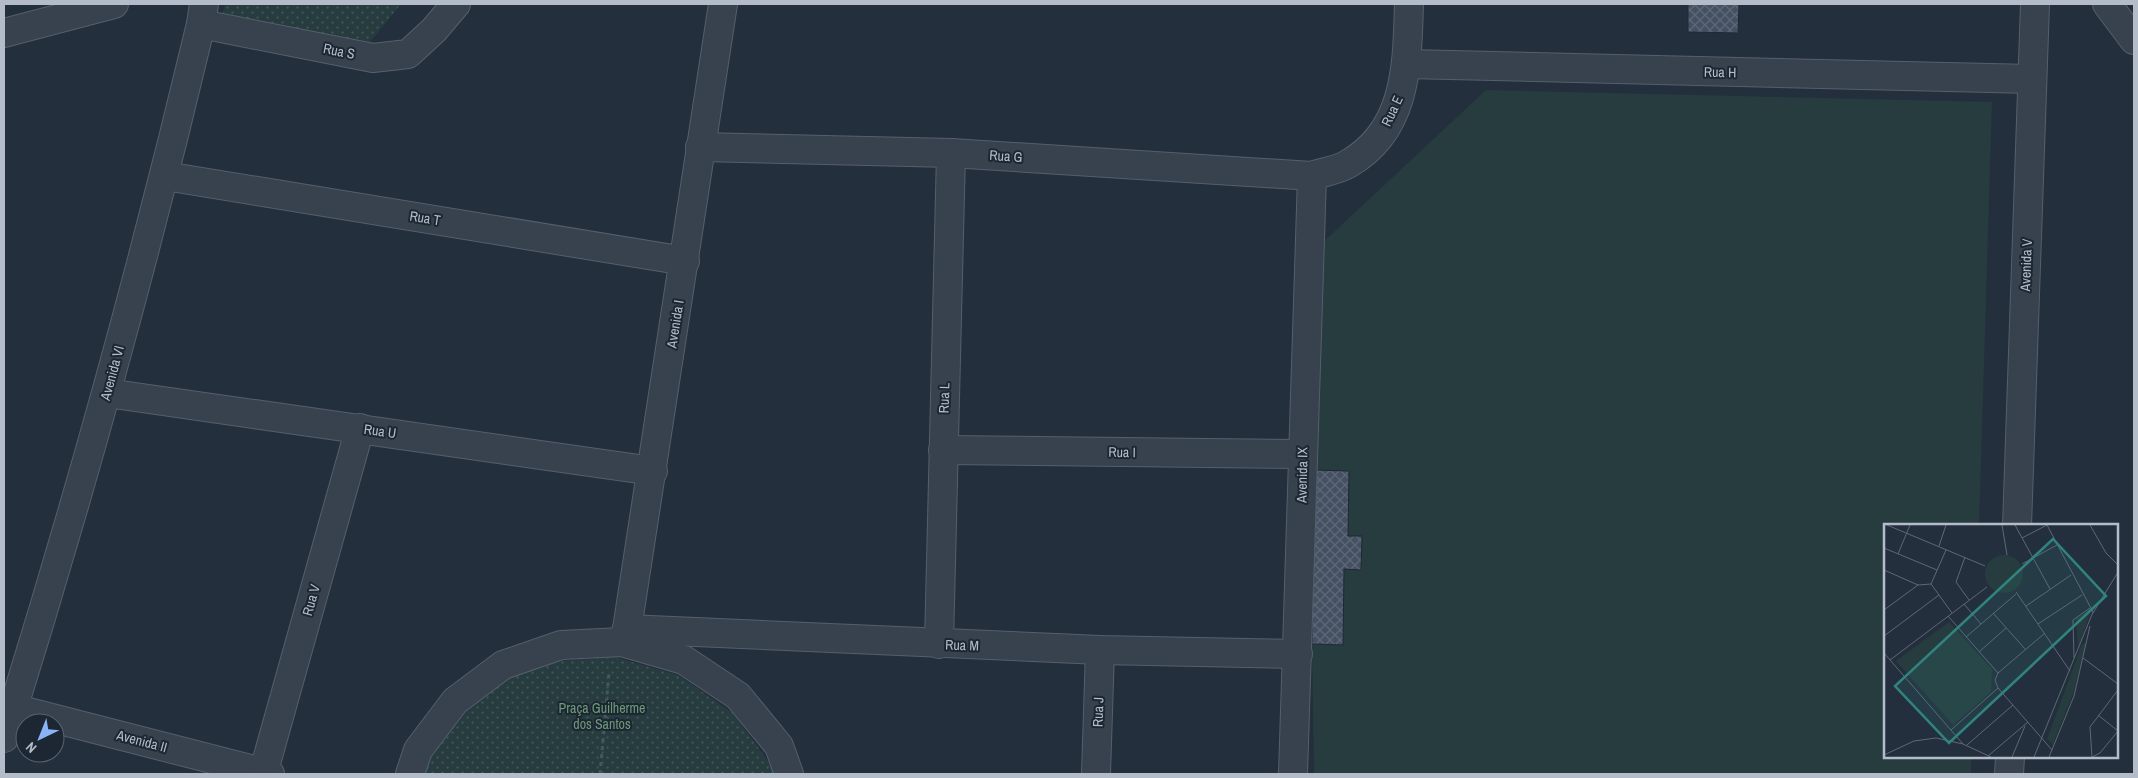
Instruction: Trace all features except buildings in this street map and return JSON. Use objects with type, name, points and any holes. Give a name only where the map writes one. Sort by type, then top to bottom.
[{"type":"street","points":[[4,33],[114,4]]},
{"type":"street","name":"Rua S","points":[[202,14],[373,58],[408,54],[434,30],[456,4]]},
{"type":"street","name":"Avenida I","points":[[625,636],[685,261],[722,4]]},
{"type":"street","name":"Rua E","points":[[1312,176],[1348,165],[1378,140],[1400,101],[1407,64],[1409,4]]},
{"type":"street","name":"Avenida V","points":[[2017,524],[2035,4]]},
{"type":"street","points":[[2107,4],[2134,40]]},
{"type":"street","name":"Avenida VI","points":[[4,738],[107,393],[165,176],[202,14]]},
{"type":"street","name":"Rua H","points":[[1407,64],[2032,79]]},
{"type":"street","name":"Rua G","points":[[700,147],[951,153],[1312,176]]},
{"type":"street","name":"Rua L","points":[[939,644],[942,450],[951,153]]},
{"type":"street","name":"Rua T","points":[[165,176],[685,261]]},
{"type":"street","name":"Avenida IX","points":[[1294,774],[1302,454],[1312,176]]},
{"type":"street","name":"Rua U","points":[[107,393],[652,471]]},
{"type":"street","name":"Rua V","points":[[265,774],[360,428]]},
{"type":"street","name":"Rua I","points":[[942,450],[1302,454]]},
{"type":"street","points":[[410,774],[418,750],[455,701],[504,665],[561,645],[625,636],[684,660],[738,696],[779,746],[789,774]]},
{"type":"street","name":"Rua M","points":[[625,636],[1298,654]]},
{"type":"street","name":"Rua J","points":[[1096,774],[1100,650]]},
{"type":"street","name":"Avenida II","points":[[13,708],[265,774]]},
{"type":"street","points":[[2009,774],[2010,758]]},
{"type":"path","points":[[600,670],[609,669],[618,672]]},
{"type":"path","points":[[600,774],[609,669]]},
{"type":"green space","points":[[225,4],[401,4],[365,48],[222,17]]},
{"type":"green space","points":[[1486,90],[1992,102],[1979,524],[1884,524],[1884,758],[1971,758],[1971,774],[1314,774],[1312,644],[1319,246]]},
{"type":"green space","name":"Praça Guilherme dos Santos","points":[[614,657],[678,675],[734,714],[770,764],[773,774],[419,774],[437,736],[485,690],[547,662]]}]
